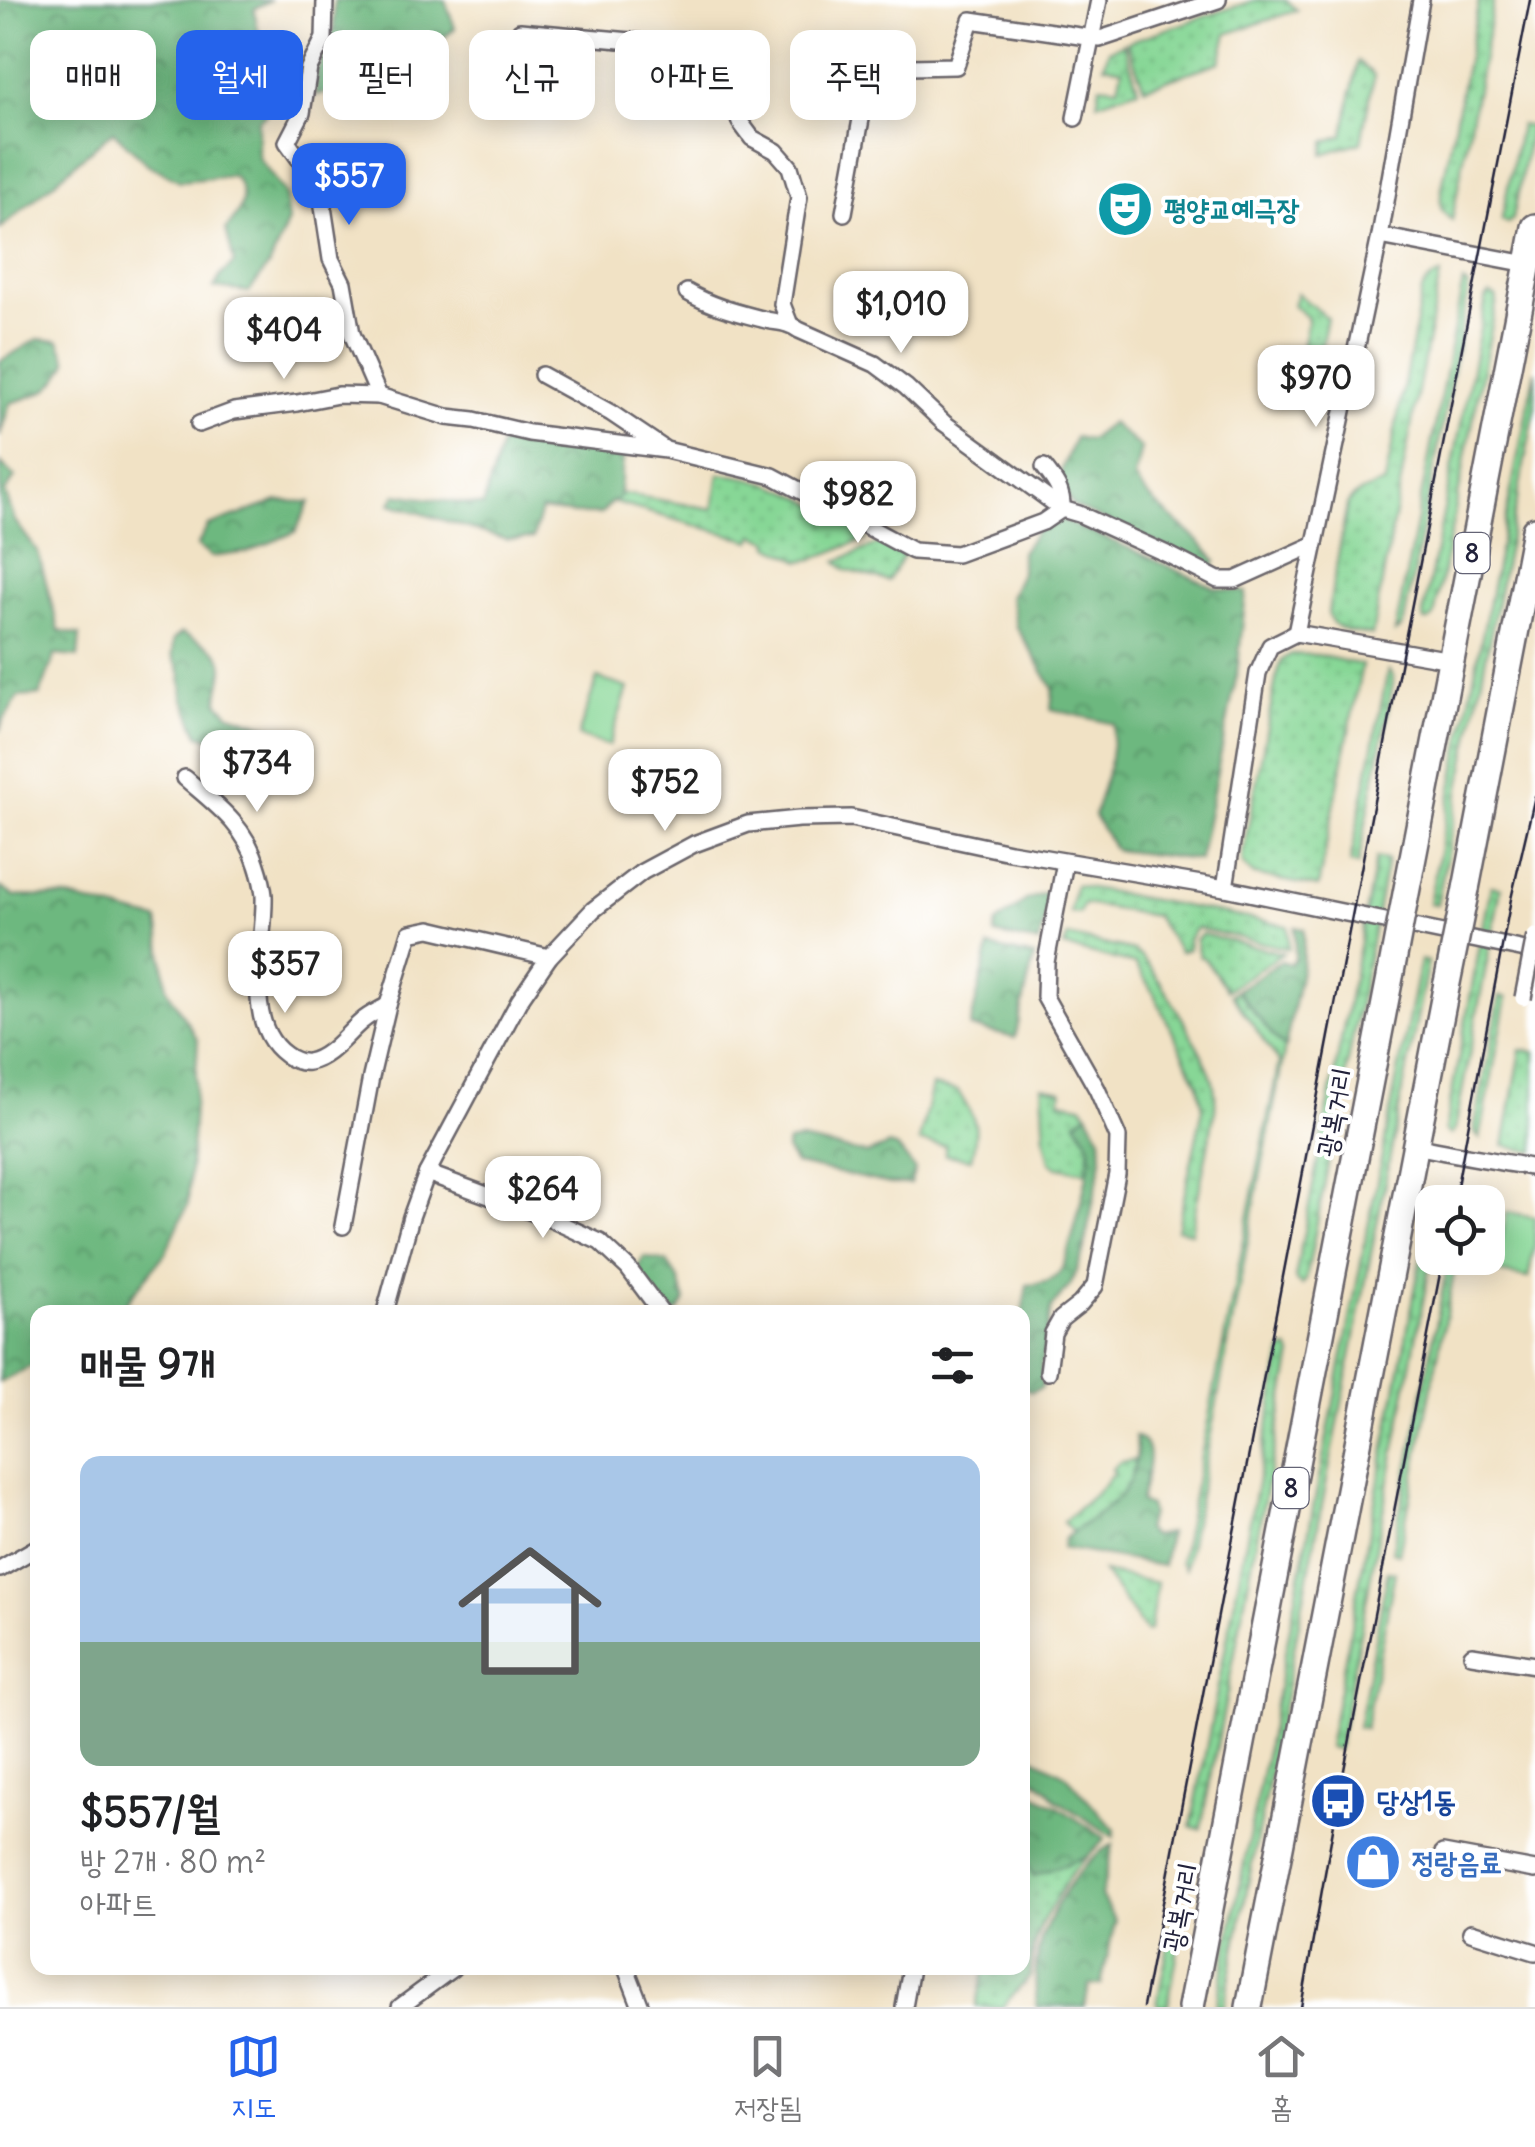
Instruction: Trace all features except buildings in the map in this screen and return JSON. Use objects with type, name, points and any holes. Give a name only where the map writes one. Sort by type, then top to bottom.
[{"type":"highway","name":"광복거리","points":[[1191,2006],[1450,660],[1532,264],[1535,228]]},
{"type":"highway","name":"8","points":[[1249,2007],[1535,530]]},
{"type":"street","points":[[325,0],[324,38],[309,68],[302,112],[287,142],[320,187],[330,259],[343,282],[352,334],[379,396]]},
{"type":"street","points":[[1075,118],[1098,0]]},
{"type":"street","points":[[844,213],[867,86],[910,67],[956,66],[971,20],[1100,38],[1218,0]]},
{"type":"street","points":[[1296,633],[1380,236],[1422,0]]},
{"type":"street","points":[[595,37],[664,44],[690,57],[729,92],[740,122],[752,138],[776,151],[790,167],[799,198],[782,304],[788,322],[799,330],[875,364],[944,422],[1062,509],[1218,580],[1235,580],[1316,544]]},
{"type":"street","points":[[1380,236],[1532,264]]},
{"type":"street","points":[[687,292],[710,306],[772,322],[788,322]]},
{"type":"street","points":[[542,376],[611,413],[666,450]]},
{"type":"street","points":[[199,424],[234,411],[338,395],[379,396],[447,417],[528,433],[666,450],[773,476],[914,551],[957,554],[1043,522],[1062,509]]},
{"type":"street","points":[[1044,468],[1063,497],[1062,509]]},
{"type":"street","points":[[1225,888],[1258,674],[1270,646],[1296,633],[1450,660]]},
{"type":"street","points":[[185,778],[237,825],[257,863],[264,892],[260,1015],[282,1053],[298,1062],[310,1062],[388,1004]]},
{"type":"street","points":[[387,1305],[426,1173],[518,1001],[549,957],[593,910],[642,872],[694,844],[748,824],[851,818],[1066,862],[1225,888],[1535,952]]},
{"type":"street","points":[[1048,1372],[1053,1334],[1061,1319],[1095,1286],[1117,1174],[1118,1137],[1097,1089],[1045,997],[1046,962],[1066,862]]},
{"type":"street","points":[[343,1226],[371,1078],[410,933],[430,929],[549,957]]},
{"type":"street","points":[[1523,998],[1535,936]]},
{"type":"street","points":[[1416,1146],[1535,1168]]},
{"type":"street","points":[[426,1173],[546,1217],[600,1242],[628,1268],[656,1305]]},
{"type":"street","points":[[0,1569],[30,1552]]},
{"type":"street","points":[[1472,1655],[1535,1665]]},
{"type":"street","points":[[1443,1853],[1535,1870]]},
{"type":"street","points":[[1472,1932],[1535,1952]]},
{"type":"street","points":[[400,2007],[444,1975]]},
{"type":"street","points":[[629,1975],[640,2007]]},
{"type":"street","points":[[904,2007],[910,1975]]},
{"type":"green space","points":[[0,0],[271,0],[254,9],[258,30],[176,30],[176,120],[259,120],[258,157],[285,194],[288,221],[270,264],[249,292],[214,288],[234,263],[226,229],[240,210],[242,197],[234,176],[180,181],[147,164],[113,131],[0,229]]},
{"type":"green space","points":[[334,0],[445,0],[455,28],[449,33],[449,30],[334,30]]},
{"type":"green space","points":[[1255,0],[1285,0],[1297,10],[1227,34],[1220,62],[1144,88],[1127,42]]},
{"type":"green space","points":[[1479,0],[1494,0],[1452,220],[1442,209],[1441,193]]},
{"type":"green space","points":[[1124,43],[1138,89],[1097,103],[1100,85],[1118,87],[1122,69],[1104,65],[1109,50]]},
{"type":"green space","points":[[323,57],[323,94],[316,95],[317,72]]},
{"type":"green space","points":[[1358,61],[1374,75],[1361,142],[1323,154],[1325,142],[1343,135]]},
{"type":"green space","points":[[1520,125],[1531,127],[1513,219],[1508,223],[1502,217]]},
{"type":"green space","points":[[1440,275],[1372,635],[1346,630],[1335,624],[1328,613],[1347,505],[1359,493],[1385,482],[1422,291]]},
{"type":"green space","points":[[1463,282],[1468,293],[1404,622],[1395,632]]},
{"type":"green space","points":[[1297,293],[1327,318],[1314,382],[1294,389],[1308,318],[1293,305]]},
{"type":"green space","points":[[1490,294],[1497,300],[1434,617],[1425,621],[1423,615],[1486,298]]},
{"type":"green space","points":[[38,339],[59,341],[68,362],[45,390],[10,403],[0,436],[0,361]]},
{"type":"green space","points":[[1535,370],[1535,410],[1437,904],[1429,903]]},
{"type":"green space","points":[[1111,423],[1141,448],[1134,478],[1152,500],[1207,550],[1216,561],[1213,569],[1073,506],[1058,479],[1075,437],[1089,440]]},
{"type":"green space","points":[[530,440],[624,454],[619,498],[601,514],[541,510],[533,538],[507,540],[391,504],[396,494],[483,506],[501,444]]},
{"type":"green space","points":[[0,463],[15,477],[5,492],[15,521],[38,552],[59,631],[80,635],[78,657],[55,655],[40,695],[18,697],[0,732]]},
{"type":"green space","points":[[719,474],[757,480],[794,493],[862,530],[866,539],[801,561],[755,535],[752,541],[612,502],[619,498],[619,493],[713,509]]},
{"type":"green space","points":[[278,501],[310,502],[295,532],[248,552],[211,557],[197,546],[208,526]]},
{"type":"green space","points":[[1061,520],[1215,588],[1246,592],[1237,674],[1199,860],[1115,850],[1094,816],[1109,766],[1114,724],[1051,709],[1053,688],[1016,626],[1010,597],[1021,572],[1021,552],[1038,529]]},
{"type":"green space","points":[[878,544],[904,555],[888,581],[845,570],[837,561]]},
{"type":"green space","points":[[182,633],[219,655],[223,669],[218,702],[230,714],[313,741],[276,744],[239,735],[210,739],[199,735],[183,697],[181,674],[172,655],[173,640]]},
{"type":"green space","points":[[1291,654],[1318,655],[1362,665],[1318,887],[1254,875],[1243,865],[1242,858],[1278,669]]},
{"type":"green space","points":[[1388,670],[1393,684],[1358,865],[1350,863]]},
{"type":"green space","points":[[597,678],[628,688],[609,746],[578,736]]},
{"type":"green space","points":[[1376,858],[1387,860],[1302,1285],[1295,1278]]},
{"type":"green space","points":[[1075,885],[1288,926],[1289,949],[1196,928],[1188,939],[1189,949],[1180,952],[1155,916],[1084,904],[1079,914],[1070,913]]},
{"type":"green space","points":[[1491,886],[1501,888],[1451,1135],[1445,1129]]},
{"type":"green space","points":[[0,887],[14,896],[65,897],[158,920],[167,989],[198,1040],[188,1204],[166,1252],[124,1305],[30,1305],[30,1367],[0,1382]]},
{"type":"green space","points":[[1051,891],[1039,943],[994,934],[996,924],[1026,900]]},
{"type":"green space","points":[[1295,927],[1304,929],[1302,965],[1285,1048],[1237,990],[1281,961],[1290,964],[1295,959]]},
{"type":"green space","points":[[1202,934],[1283,953],[1227,990],[1199,956],[1195,940]]},
{"type":"green space","points":[[1068,936],[1134,951],[1143,959],[1175,1007],[1210,1072],[1215,1111],[1191,1232],[1177,1229],[1203,1108],[1198,1084],[1135,964],[1064,947]]},
{"type":"green space","points":[[989,947],[1034,957],[1015,1038],[970,1027]]},
{"type":"green space","points":[[1420,960],[1428,962],[1224,2007],[1216,2007]]},
{"type":"green space","points":[[1237,990],[1285,1048],[1185,1569],[1180,1562],[1279,1062],[1231,994]]},
{"type":"green space","points":[[1500,996],[1507,998],[1480,1139],[1475,1125]]},
{"type":"green space","points":[[1521,1050],[1535,1052],[1535,1152],[1504,1146]]},
{"type":"green space","points":[[932,1086],[958,1091],[969,1110],[976,1130],[971,1159],[945,1155],[945,1146],[919,1142]]},
{"type":"green space","points":[[1042,1086],[1062,1091],[1060,1101],[1082,1105],[1088,1113],[1076,1121],[1090,1144],[1087,1172],[1057,1167],[1050,1162]]},
{"type":"green space","points":[[1088,1113],[1101,1137],[1102,1159],[1083,1253],[1070,1286],[1051,1308],[1041,1367],[1042,1387],[1031,1392],[1030,1305],[1024,1305],[1027,1285],[1050,1280],[1065,1261],[1090,1148],[1076,1121]]},
{"type":"green space","points":[[801,1140],[867,1154],[889,1145],[898,1148],[915,1170],[910,1184],[890,1184],[795,1164],[786,1150],[788,1142]]},
{"type":"green space","points":[[1507,1212],[1535,1217],[1535,1244],[1528,1278],[1505,1274]]},
{"type":"green space","points":[[644,1257],[667,1262],[679,1280],[685,1301],[682,1305],[662,1305],[639,1268]]},
{"type":"green space","points":[[1418,1275],[1428,1275],[1338,1749],[1328,1747]]},
{"type":"green space","points":[[1446,1275],[1454,1275],[1399,1554],[1392,1552]]},
{"type":"green space","points":[[1289,1349],[1292,1355],[1201,1829],[1191,1827],[1282,1353]]},
{"type":"green space","points":[[1135,1436],[1143,1441],[1149,1455],[1140,1502],[1149,1506],[1151,1513],[1145,1529],[1152,1536],[1169,1533],[1163,1566],[1062,1548],[1064,1539],[1106,1509],[1123,1491],[1135,1463]]},
{"type":"green space","points":[[1135,1460],[1130,1482],[1119,1499],[1072,1532],[1063,1522],[1097,1492],[1120,1462]]},
{"type":"green space","points":[[1388,1571],[1395,1572],[1365,1728],[1358,1727]]},
{"type":"green space","points":[[1103,1572],[1157,1583],[1150,1630],[1146,1632]]},
{"type":"green space","points":[[1030,1756],[1066,1775],[1115,1830],[1114,1837],[1055,1799],[1030,1775]]},
{"type":"green space","points":[[1030,1792],[1105,1838],[1088,1856],[1033,1876]]},
{"type":"green space","points":[[1113,1845],[1101,1896],[1115,1921],[1101,1985],[1089,1985],[1085,2007],[1037,2007],[1037,1959],[1047,1923],[1077,1875],[1101,1851]]},
{"type":"green space","points":[[1088,1856],[1073,1871],[1041,1924],[1030,1976],[1002,2007],[976,2007],[983,1975],[1030,1975],[1030,1869],[1033,1875]]},
{"type":"green space","points":[[1175,1910],[1185,1912],[1168,2005],[1159,2007],[1157,2003]]},
{"type":"tram line","points":[[1143,2007],[1530,0]]},
{"type":"tram line","points":[[1457,1185],[1511,899],[1535,796]]},
{"type":"tram line","points":[[1301,2007],[1440,1275]]},
{"type":"place","name":"평양교예극장","points":[[1125,209]]},
{"type":"place","name":"당상1동","points":[[1338,1801]]},
{"type":"place","name":"정랑음료","points":[[1373,1862]]}]
